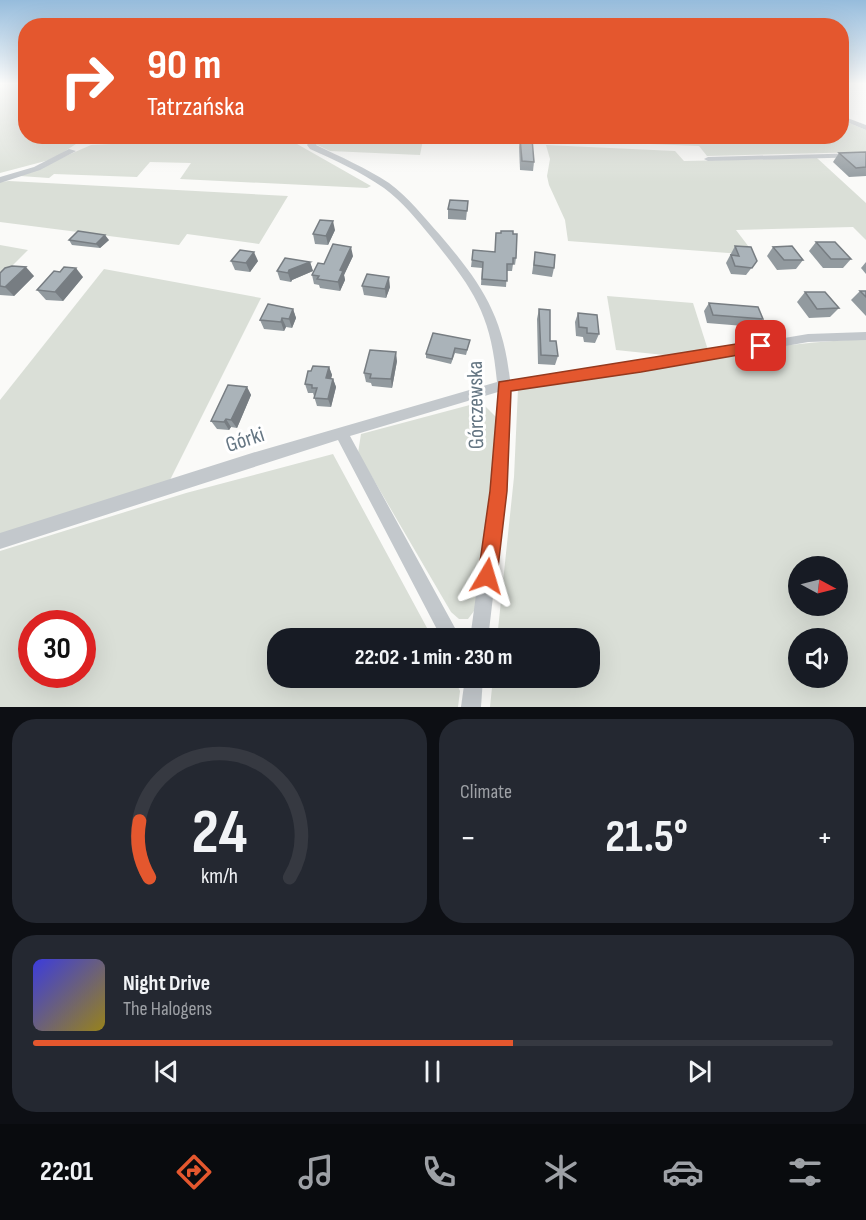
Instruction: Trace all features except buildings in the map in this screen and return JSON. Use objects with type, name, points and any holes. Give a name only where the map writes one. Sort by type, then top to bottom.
[{"type":"street","points":[[849,121],[866,128]]},
{"type":"street","name":"Górczewska","points":[[319,144],[395,192],[446,248],[471,281],[488,312],[495,332],[504,386],[498,491],[480,628]]},
{"type":"street","points":[[0,180],[53,161],[72,151]]},
{"type":"street","points":[[708,159],[866,155]]},
{"type":"street","name":"Górki","points":[[0,541],[488,388],[641,367],[808,338],[866,336]]},
{"type":"street","points":[[341,433],[446,628]]},
{"type":"street","points":[[471,707],[473,688]]},
{"type":"shaded area","points":[[0,116],[18,116],[18,144],[76,144],[53,159],[0,173]]},
{"type":"shaded area","points":[[849,123],[866,130],[866,152],[707,156],[699,146],[650,144],[849,144]]},
{"type":"shaded area","points":[[297,144],[371,186],[367,188],[180,179],[191,163],[150,162],[137,177],[54,174],[49,178],[20,176],[91,145]]},
{"type":"shaded area","points":[[315,144],[422,144],[420,155],[330,151]]},
{"type":"shaded area","points":[[546,145],[675,151],[684,161],[817,158],[866,203],[866,240],[853,227],[736,230],[755,255],[568,241],[565,220],[549,185],[547,176],[550,159]]},
{"type":"shaded area","points":[[0,182],[288,196],[259,244],[187,234],[179,245],[0,222]]},
{"type":"shaded area","points":[[0,245],[28,250],[0,278]]},
{"type":"shaded area","points":[[104,269],[261,298],[170,480],[0,534],[0,400]]},
{"type":"shaded area","points":[[607,296],[693,303],[708,350],[674,356],[616,350]]},
{"type":"shaded area","points":[[866,339],[866,707],[490,707],[492,688],[600,688],[600,628],[498,628],[514,477],[518,389],[778,346]]},
{"type":"shaded area","points":[[481,402],[499,420],[488,534],[477,607],[468,619],[459,619],[451,612],[358,453],[361,434]]},
{"type":"shaded area","points":[[333,454],[427,628],[267,628],[267,688],[459,688],[458,707],[0,707],[0,551],[186,493]]},
{"type":"route","points":[[487,576],[498,491],[504,423],[504,386],[641,367],[761,346]]}]
